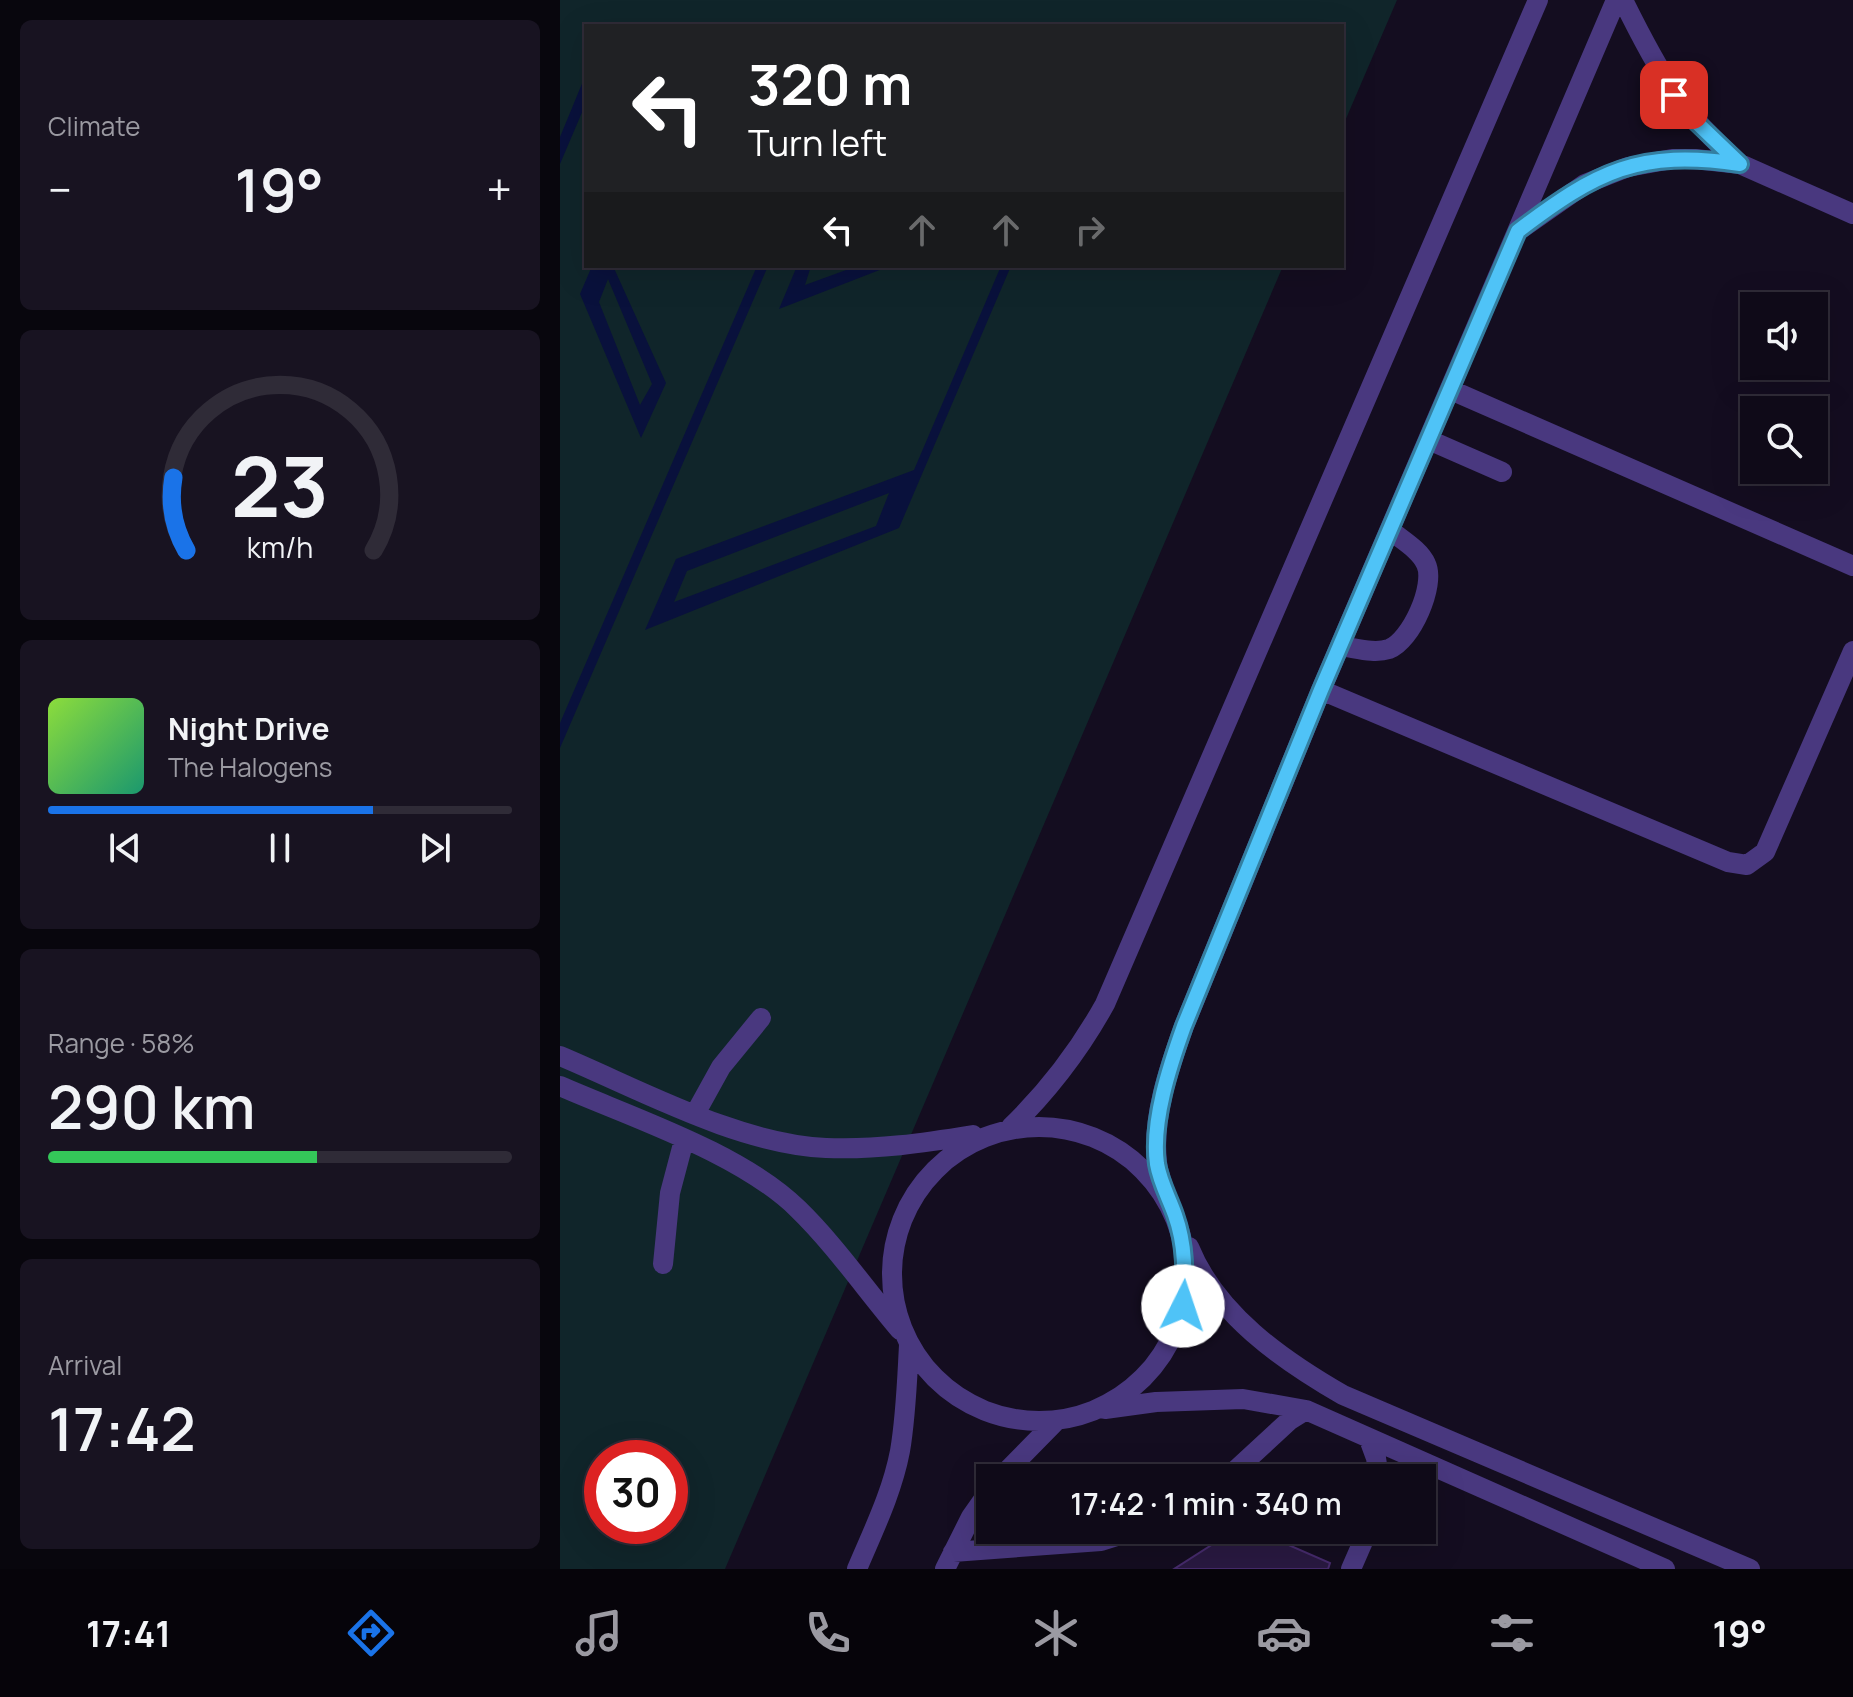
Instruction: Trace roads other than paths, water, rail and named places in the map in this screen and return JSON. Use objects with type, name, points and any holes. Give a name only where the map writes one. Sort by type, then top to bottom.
[{"type":"street","points":[[857,1569],[885,1503],[899,1453],[906,1402],[905,1339],[891,1283],[896,1233],[919,1187],[955,1151],[1006,1129],[1041,1098],[1068,1064],[1105,1004],[1538,0]]},
{"type":"street","points":[[1097,1410],[1136,1385],[1166,1350],[1183,1306],[1186,1260],[1157,1162],[1160,1116],[1169,1070],[1184,1026],[1321,690],[1616,0]]},
{"type":"street","points":[[1623,0],[1674,95],[1694,120],[1740,164]]},
{"type":"street","points":[[1518,231],[1585,184],[1628,167],[1672,159],[1740,164],[1853,214]]},
{"type":"street","points":[[1451,390],[1853,566]]},
{"type":"street","points":[[1429,440],[1502,472]]},
{"type":"street","points":[[1340,646],[1376,651],[1395,647],[1409,632],[1427,593],[1430,576],[1425,560],[1390,530]]},
{"type":"street","points":[[1321,690],[1728,862],[1747,865],[1765,852],[1853,651]]},
{"type":"street","points":[[695,1114],[721,1067],[761,1018]]},
{"type":"street","points":[[560,1056],[695,1114],[771,1140],[823,1148],[876,1149],[1047,1125],[1083,1132],[1117,1147],[1145,1170],[1171,1207],[1196,1266],[1226,1305],[1261,1340],[1300,1370],[1343,1395],[1750,1569]]},
{"type":"street","points":[[560,1086],[684,1140],[757,1176],[797,1208],[935,1380],[971,1406],[1012,1420],[1056,1421],[1097,1410],[1156,1402],[1243,1399],[1306,1410],[1635,1563],[1665,1569]]},
{"type":"street","points":[[663,1264],[670,1193],[684,1140]]},
{"type":"street","points":[[1242,1464],[1290,1420],[1306,1410]]},
{"type":"street","points":[[1014,1464],[1056,1421]]},
{"type":"street","points":[[1369,1439],[1377,1464]]},
{"type":"street","points":[[949,1560],[976,1514]]},
{"type":"street","points":[[949,1560],[1077,1544]]},
{"type":"street","points":[[1351,1569],[1362,1544]]}]
